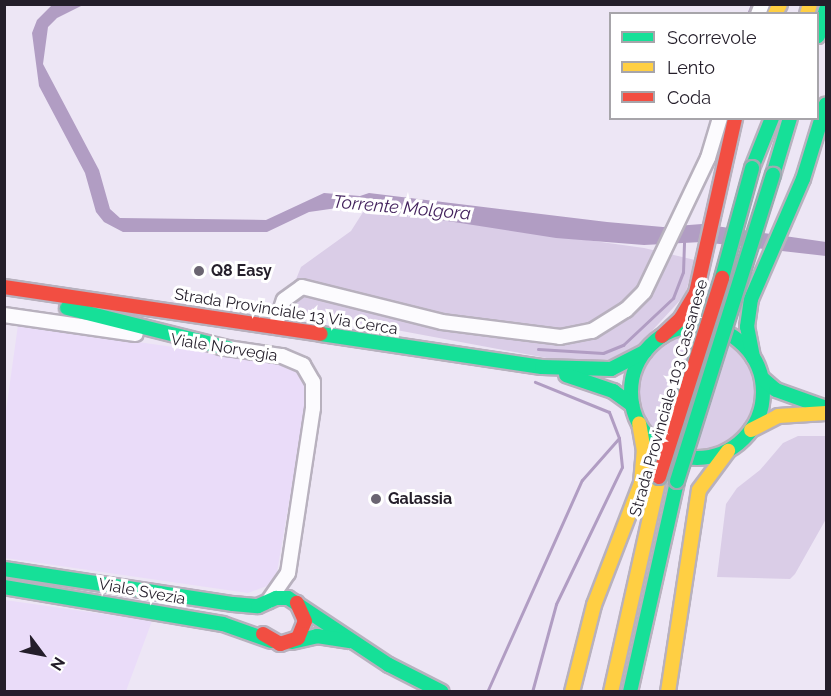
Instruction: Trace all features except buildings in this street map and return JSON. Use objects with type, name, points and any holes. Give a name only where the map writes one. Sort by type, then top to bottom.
[{"type":"main road","points":[[819,33],[826,9]]},
{"type":"main road","points":[[753,357],[747,320],[768,260],[809,162],[826,104]]},
{"type":"main road","points":[[662,336],[681,318],[696,293],[735,120]]},
{"type":"main road","name":"Strada Provinciale 103 Cassanese","points":[[611,692],[659,477],[713,309],[752,168],[771,120]]},
{"type":"main road","name":"Strada Provinciale 103 Cassanese","points":[[630,692],[677,481],[789,120]]},
{"type":"main road","name":"Strada Provinciale 13 Via Cerca","points":[[4,287],[542,367],[607,369],[630,362],[662,336],[675,330],[705,327],[732,336],[753,357],[762,378],[761,408],[751,430]]},
{"type":"main road","points":[[25,290],[58,306],[228,348]]},
{"type":"main road","name":"Strada Provinciale 13 Via Cerca","points":[[645,352],[633,377],[632,405],[639,423],[658,446],[685,458],[714,456],[728,451],[751,430],[778,416],[826,413]]},
{"type":"main road","name":"Strada Provinciale 13 Via Cerca","points":[[542,367],[613,391],[632,405]]},
{"type":"main road","points":[[762,378],[776,390],[826,408]]},
{"type":"main road","points":[[572,692],[594,605],[641,483],[644,451],[639,423]]},
{"type":"main road","points":[[668,692],[681,627],[699,490],[728,451]]},
{"type":"main road","name":"Viale Svezia","points":[[4,569],[232,604],[256,606],[280,597],[295,601],[389,665],[442,692]]},
{"type":"main road","name":"Viale Svezia","points":[[4,587],[223,624],[271,641],[291,642],[322,636],[357,644]]},
{"type":"main road","points":[[291,642],[301,635],[305,622],[304,612],[295,601]]},
{"type":"main road","points":[[267,602],[261,610],[259,624],[271,641]]},
{"type":"main road","name":"Viale Svezia","points":[[389,665],[414,692]]},
{"type":"street","points":[[275,327],[284,300],[302,287],[442,322],[572,337],[600,327],[634,303],[663,254],[708,158],[719,120]]},
{"type":"street","name":"Viale Norvegia","points":[[4,315],[282,356],[301,363],[310,374],[314,389],[288,573],[267,602]]},
{"type":"shaded area","points":[[365,209],[644,248],[695,260],[685,295],[637,347],[615,359],[557,360],[284,309],[301,267],[351,231]]},
{"type":"shaded area","points":[[18,325],[301,365],[309,386],[277,572],[267,586],[248,593],[5,558],[4,425]]},
{"type":"shaded area","points":[[697,332],[720,337],[739,349],[751,368],[756,391],[751,414],[739,433],[720,445],[697,450],[674,445],[655,433],[643,414],[638,391],[643,368],[655,349],[674,337]]},
{"type":"shaded area","points":[[798,436],[826,436],[826,519],[795,574],[790,579],[717,577],[726,504],[737,488],[760,470],[783,443]]},
{"type":"shaded area","points":[[5,600],[152,621],[126,691],[5,691]]},
{"type":"water","name":"Torrente Molgora","points":[[52,5],[83,5],[57,18],[48,27],[43,64],[99,170],[110,209],[120,218],[266,220],[324,193],[360,196],[369,193],[607,222],[663,227],[702,224],[826,242],[826,256],[702,242],[644,245],[556,238],[351,206],[309,212],[267,232],[123,232],[104,222],[96,212],[85,173],[39,86],[32,33],[37,20]]},
{"type":"waterway","points":[[749,12],[752,4]]},
{"type":"waterway","points":[[538,349],[603,353],[623,345],[673,298],[683,272],[684,242]]},
{"type":"waterway","points":[[487,692],[582,480],[619,438],[609,412],[535,382]]},
{"type":"waterway","points":[[532,692],[556,604],[622,467],[619,439]]},
{"type":"traffic: fast","points":[[819,33],[826,9]]},
{"type":"traffic: fast","points":[[753,357],[747,327],[751,299],[803,179],[826,104]]},
{"type":"traffic: fast","points":[[752,168],[771,120]]},
{"type":"traffic: fast","points":[[773,175],[789,120]]},
{"type":"traffic: fast","points":[[722,278],[752,168]]},
{"type":"traffic: fast","points":[[677,481],[773,175]]},
{"type":"traffic: fast","points":[[67,308],[228,348]]},
{"type":"traffic: fast","points":[[697,326],[722,331],[744,345],[758,367],[763,392],[758,417],[744,439],[722,453],[697,458],[672,453],[650,439],[636,417],[631,392],[636,367],[650,345],[672,331],[697,326]]},
{"type":"traffic: fast","points":[[321,334],[542,367],[611,369],[645,352]]},
{"type":"traffic: fast","points":[[566,375],[613,391],[632,405]]},
{"type":"traffic: fast","points":[[762,378],[776,390],[826,408]]},
{"type":"traffic: fast","points":[[630,692],[677,481]]},
{"type":"traffic: fast","points":[[4,569],[233,604],[258,606],[276,598],[288,598],[389,665],[442,692]]},
{"type":"traffic: fast","points":[[4,587],[223,624],[271,641]]},
{"type":"traffic: fast","points":[[292,642],[317,636],[350,641]]},
{"type":"traffic: slow","points":[[776,12],[780,4]]},
{"type":"traffic: slow","points":[[808,12],[810,4]]},
{"type":"traffic: slow","points":[[751,430],[778,416],[826,413]]},
{"type":"traffic: slow","points":[[572,692],[594,605],[641,483],[644,451],[639,423]]},
{"type":"traffic: slow","points":[[668,692],[699,490],[728,451]]},
{"type":"traffic: slow","points":[[611,692],[659,477]]},
{"type":"traffic: jam","points":[[662,336],[681,318],[696,293],[735,120]]},
{"type":"traffic: jam","points":[[659,477],[722,278]]},
{"type":"traffic: jam","points":[[4,287],[321,334]]},
{"type":"traffic: jam","points":[[263,634],[280,644],[298,638],[305,621],[297,603]]},
{"type":"place","name":"Q8 Easy","points":[[199,271]]},
{"type":"place","name":"Galassia","points":[[376,499]]}]
